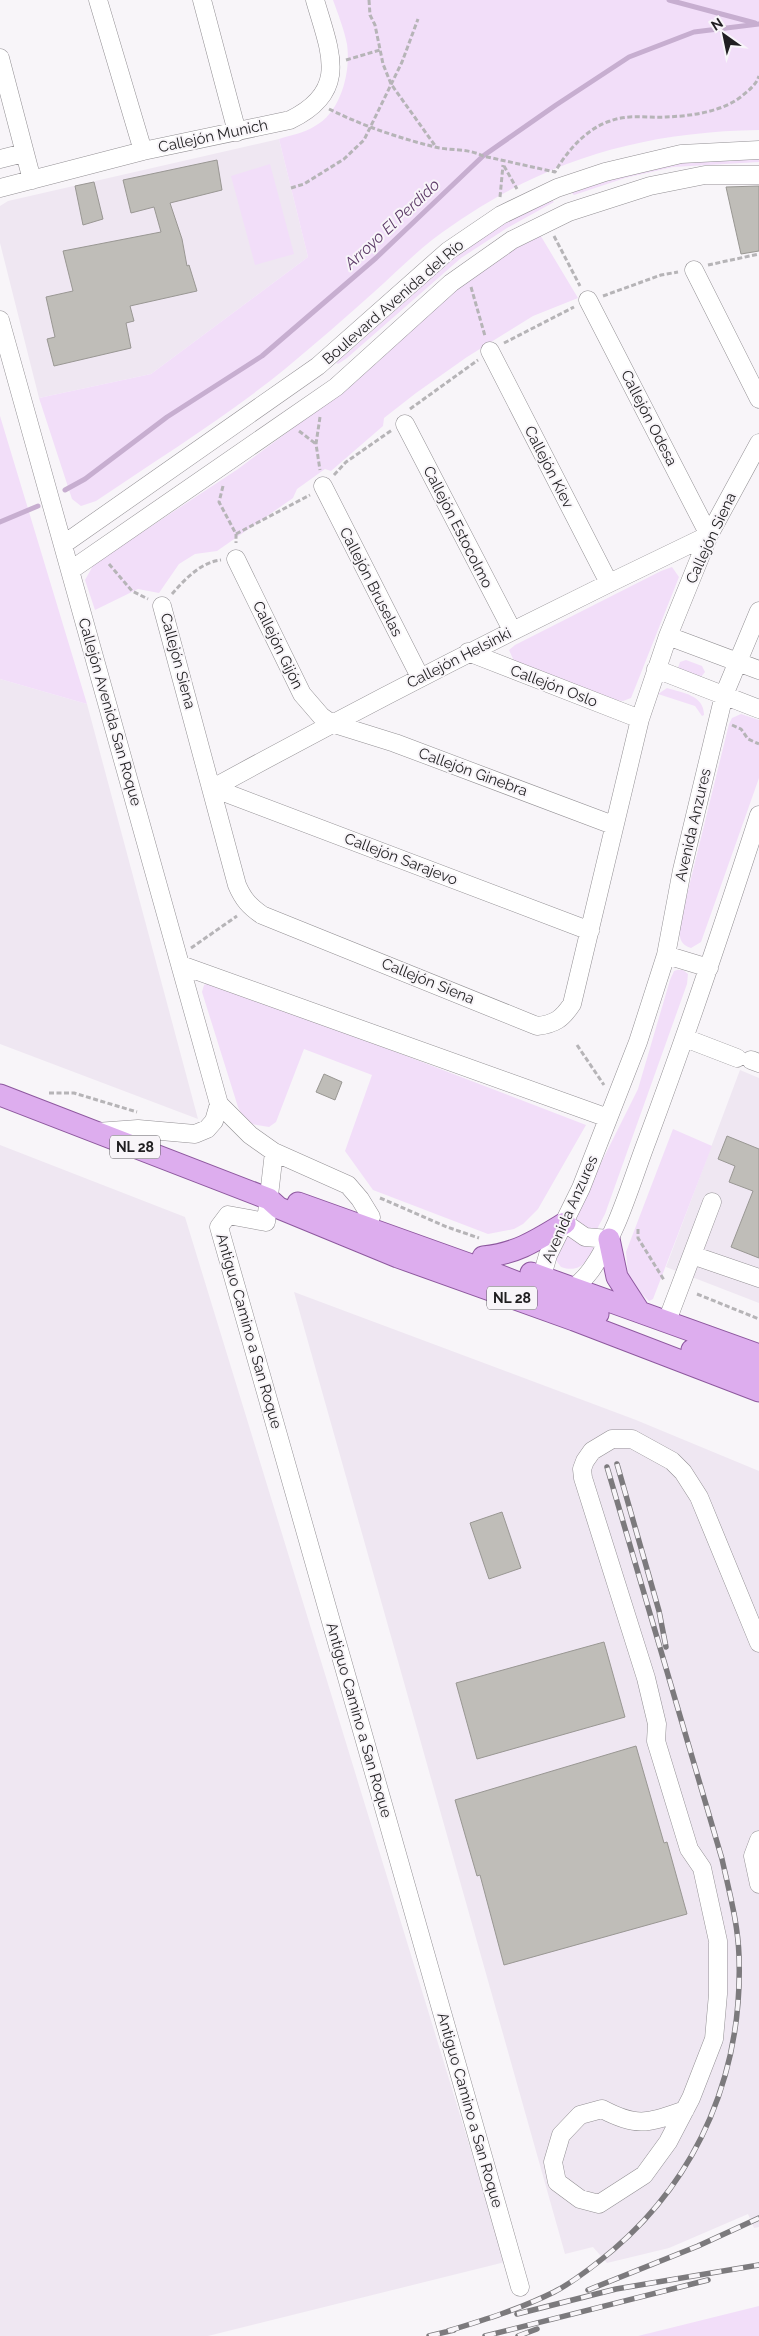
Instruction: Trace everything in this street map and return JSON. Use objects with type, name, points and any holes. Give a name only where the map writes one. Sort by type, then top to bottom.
[{"type":"main road","name":"NL 28","points":[[0,1095],[275,1198],[353,1221],[564,1292],[759,1374]]},
{"type":"main road","points":[[275,1198],[305,1198],[412,1228],[483,1257],[544,1278],[564,1292],[639,1311],[759,1355]]},
{"type":"main road","name":"NL 28","points":[[275,1198],[279,1208],[398,1257],[759,1391]]},
{"type":"main road","points":[[483,1257],[502,1255],[514,1251],[565,1223]]},
{"type":"main road","points":[[609,1239],[617,1277],[639,1311]]},
{"type":"main road","points":[[398,1257],[416,1256],[544,1301],[564,1292]]},
{"type":"main road","points":[[564,1292],[565,1308],[579,1316],[650,1344],[693,1366]]},
{"type":"street","points":[[98,0],[143,150]]},
{"type":"street","points":[[202,0],[237,132]]},
{"type":"street","name":"Callejón Munich","points":[[0,188],[143,150],[290,120],[306,112],[326,91],[331,78],[331,53],[315,0]]},
{"type":"street","points":[[0,58],[32,180]]},
{"type":"street","name":"Boulevard Avenida del Río","points":[[64,544],[318,366],[448,251],[501,215],[557,188],[605,172],[681,154],[759,150]]},
{"type":"street","points":[[0,159],[24,153]]},
{"type":"street","name":"Boulevard Avenida del Río","points":[[71,570],[330,391],[451,282],[512,240],[569,212],[650,186],[705,175],[759,175]]},
{"type":"street","points":[[557,188],[569,212]]},
{"type":"street","points":[[694,270],[759,399]]},
{"type":"street","name":"Callejón Odesa","points":[[588,300],[709,535]]},
{"type":"street","name":"Callejón Avenida San Roque","points":[[0,320],[220,1104]]},
{"type":"street","name":"Callejón Kiev","points":[[490,351],[609,583]]},
{"type":"street","points":[[318,366],[330,391]]},
{"type":"street","name":"Callejón Estocolmo","points":[[405,424],[512,630]]},
{"type":"street","name":"Callejón Siena","points":[[162,606],[213,788],[237,884],[242,898],[250,907],[262,915],[537,1026],[552,1024],[564,1016],[572,1004],[613,825],[640,719],[656,669],[709,535],[759,443]]},
{"type":"street","name":"Callejón Bruselas","points":[[323,486],[420,677]]},
{"type":"street","name":"Callejón Helsinki","points":[[213,788],[331,723],[468,652],[709,535]]},
{"type":"street","name":"Callejón Gijón","points":[[236,560],[302,694],[311,706],[331,723]]},
{"type":"street","name":"Avenida Anzures","points":[[544,1278],[544,1269],[548,1255],[565,1223],[638,1042],[666,955],[682,870],[724,695],[736,661],[759,611]]},
{"type":"street","points":[[668,636],[759,670]]},
{"type":"street","name":"Callejón Oslo","points":[[468,652],[640,719]]},
{"type":"street","points":[[656,669],[759,708]]},
{"type":"street","name":"Callejón Ginebra","points":[[331,723],[395,743],[613,825]]},
{"type":"street","name":"Callejón Sarajevo","points":[[213,788],[590,930]]},
{"type":"street","points":[[564,1292],[591,1271],[609,1239],[685,1038],[759,815]]},
{"type":"street","points":[[666,955],[709,968]]},
{"type":"street","points":[[180,961],[608,1118]]},
{"type":"street","points":[[685,1038],[749,1061]]},
{"type":"street","points":[[96,1132],[138,1129],[195,1134],[207,1129],[214,1121],[220,1104],[250,1136],[274,1152],[348,1185],[360,1199],[371,1217]]},
{"type":"street","points":[[274,1152],[275,1198]]},
{"type":"street","name":"Antiguo Camino a San Roque","points":[[275,1198],[266,1222],[228,1216],[218,1227],[520,2287]]},
{"type":"street","points":[[667,1321],[712,1202]]},
{"type":"street","points":[[565,1223],[586,1237],[609,1239]]},
{"type":"street","points":[[692,1255],[759,1278]]},
{"type":"street","points":[[685,2110],[640,2123],[619,2118],[602,2110],[580,2115],[561,2135],[553,2162],[557,2182],[580,2199],[598,2204],[620,2192],[644,2175],[668,2142],[685,2110],[714,2039],[718,1994],[718,1941],[702,1868],[689,1849],[683,1831],[656,1741],[657,1724],[646,1678],[583,1478],[585,1461],[592,1451],[612,1439],[632,1439],[672,1461],[683,1472],[699,1498],[759,1643]]},
{"type":"street","points":[[759,1840],[753,1856],[759,1884]]},
{"type":"path","points":[[369,0],[370,15],[375,25],[380,50],[391,84],[436,147]]},
{"type":"path","points":[[291,188],[304,184],[344,159],[364,140],[402,62],[418,19]]},
{"type":"path","points":[[343,61],[380,50]]},
{"type":"path","points":[[329,109],[369,127],[436,147],[475,152],[500,160],[555,172],[583,137],[608,121],[622,118],[666,117],[714,110],[737,100],[757,82],[759,76]]},
{"type":"path","points":[[500,160],[517,190]]},
{"type":"path","points":[[499,201],[503,166]]},
{"type":"path","points":[[547,222],[588,300]]},
{"type":"path","points":[[405,424],[405,416],[409,410],[490,351],[588,300],[661,275],[694,270],[725,260],[759,254]]},
{"type":"path","points":[[467,272],[490,351]]},
{"type":"path","points":[[323,486],[316,444],[330,391]]},
{"type":"path","points":[[99,550],[132,591],[162,606],[186,578],[211,561],[236,560],[236,534],[219,502],[225,477],[221,466]]},
{"type":"path","points":[[729,724],[742,729],[748,739],[759,744]]},
{"type":"path","points":[[180,961],[250,907]]},
{"type":"path","points":[[577,1045],[607,1090]]},
{"type":"path","points":[[638,1229],[638,1238],[664,1280]]},
{"type":"path","points":[[697,1294],[759,1318]]},
{"type":"shaded area","points":[[333,0],[759,0],[759,130],[713,132],[669,137],[627,146],[586,157],[547,172],[508,191],[432,240],[263,387],[96,501],[81,506],[72,499],[39,398],[151,374],[308,257],[279,139],[315,126],[324,120],[338,101],[345,79],[348,55],[343,27]]},
{"type":"shaded area","points":[[279,139],[308,257],[151,374],[39,398],[0,243],[0,206],[8,201]]},
{"type":"shaded area","points":[[759,157],[759,162],[673,167],[625,178],[574,195],[572,193],[601,181],[674,163]]},
{"type":"shaded area","points":[[270,164],[294,254],[255,265],[231,176]]},
{"type":"shaded area","points":[[550,199],[554,202],[507,228],[461,258],[347,358],[338,364],[336,363],[455,257],[502,225]]},
{"type":"shaded area","points":[[539,233],[578,298],[533,316],[467,357],[384,418],[383,426],[331,471],[325,469],[297,489],[293,498],[217,551],[195,554],[179,564],[159,593],[138,589],[95,610],[85,580],[94,564],[238,469],[378,362],[456,287]]},
{"type":"shaded area","points":[[0,416],[87,704],[0,679]]},
{"type":"shaded area","points":[[672,567],[679,577],[631,698],[623,701],[615,700],[514,661],[509,650],[515,645]]},
{"type":"shaded area","points":[[686,660],[702,666],[705,672],[701,677],[678,668],[680,662]]},
{"type":"shaded area","points":[[0,679],[87,704],[198,1119],[0,1044]]},
{"type":"shaded area","points":[[667,688],[686,693],[697,699],[703,708],[704,715],[702,716],[695,706],[658,694]]},
{"type":"shaded area","points":[[741,714],[759,720],[759,778],[701,942],[691,948],[682,941],[680,923],[729,724],[732,718]]},
{"type":"shaded area","points":[[683,970],[688,974],[687,984],[605,1214],[597,1229],[580,1227],[576,1217],[577,1211],[638,1089],[670,980],[674,971]]},
{"type":"shaded area","points":[[211,981],[586,1125],[538,1209],[523,1224],[514,1229],[488,1234],[373,1190],[345,1151],[372,1075],[304,1049],[276,1122],[269,1127],[246,1123],[238,1107],[202,992],[204,985]]},
{"type":"shaded area","points":[[740,1070],[759,1078],[759,1303],[666,1267]]},
{"type":"shaded area","points":[[673,1129],[712,1146],[653,1299],[649,1301],[636,1288],[628,1275],[626,1252]]},
{"type":"shaded area","points":[[0,1145],[185,1217],[505,2262],[208,2336],[0,2336]]},
{"type":"shaded area","points":[[568,1231],[595,1244],[587,1260],[574,1269],[561,1267],[555,1259]]},
{"type":"shaded area","points":[[294,1292],[636,1420],[759,1471],[759,2227],[754,2228],[748,2214],[669,2248],[607,2263],[593,2247],[565,2254]]},
{"type":"shaded area","points":[[759,2306],[759,2336],[638,2336]]},
{"type":"building","points":[[217,160],[222,190],[170,203],[182,239],[187,266],[189,265],[197,291],[130,306],[134,321],[126,323],[131,348],[54,366],[47,339],[55,337],[46,297],[73,291],[63,251],[161,232],[154,207],[131,213],[123,180]]},
{"type":"building","points":[[94,182],[103,219],[83,225],[75,186]]},
{"type":"building","points":[[759,186],[759,251],[741,254],[726,187]]},
{"type":"building","points":[[324,1074],[342,1082],[335,1100],[316,1092]]},
{"type":"building","points":[[727,1136],[759,1149],[759,1258],[731,1247],[753,1191],[729,1182],[735,1166],[718,1159]]},
{"type":"building","points":[[502,1512],[521,1568],[489,1579],[470,1523]]},
{"type":"building","points":[[604,1642],[625,1717],[477,1759],[456,1683]]},
{"type":"building","points":[[636,1746],[664,1843],[667,1842],[687,1914],[504,1965],[480,1875],[477,1876],[455,1800]]},
{"type":"waterway","points":[[669,0],[755,23]]},
{"type":"waterway","name":"Arroyo El Perdido","points":[[65,490],[85,479],[167,417],[262,356],[376,258],[483,156],[556,105],[629,57],[694,32],[759,24]]},
{"type":"waterway","name":"Arroyo El Perdido","points":[[0,522],[38,506]]},
{"type":"railway","points":[[617,1464],[659,1611],[666,1647]]},
{"type":"railway","points":[[448,2331],[515,2309],[562,2288],[606,2256],[644,2221],[670,2189],[692,2155],[710,2118],[724,2080],[733,2040],[738,1998],[739,1956],[737,1931],[730,1895],[722,1859],[607,1467]]},
{"type":"railway","points":[[588,2290],[698,2246],[759,2218]]},
{"type":"railway","points":[[517,2314],[616,2289],[759,2265]]},
{"type":"railway","points":[[485,2336],[708,2280]]},
{"type":"railway","points":[[518,2336],[537,2329]]},
{"type":"railway","points":[[429,2336],[454,2330]]}]
